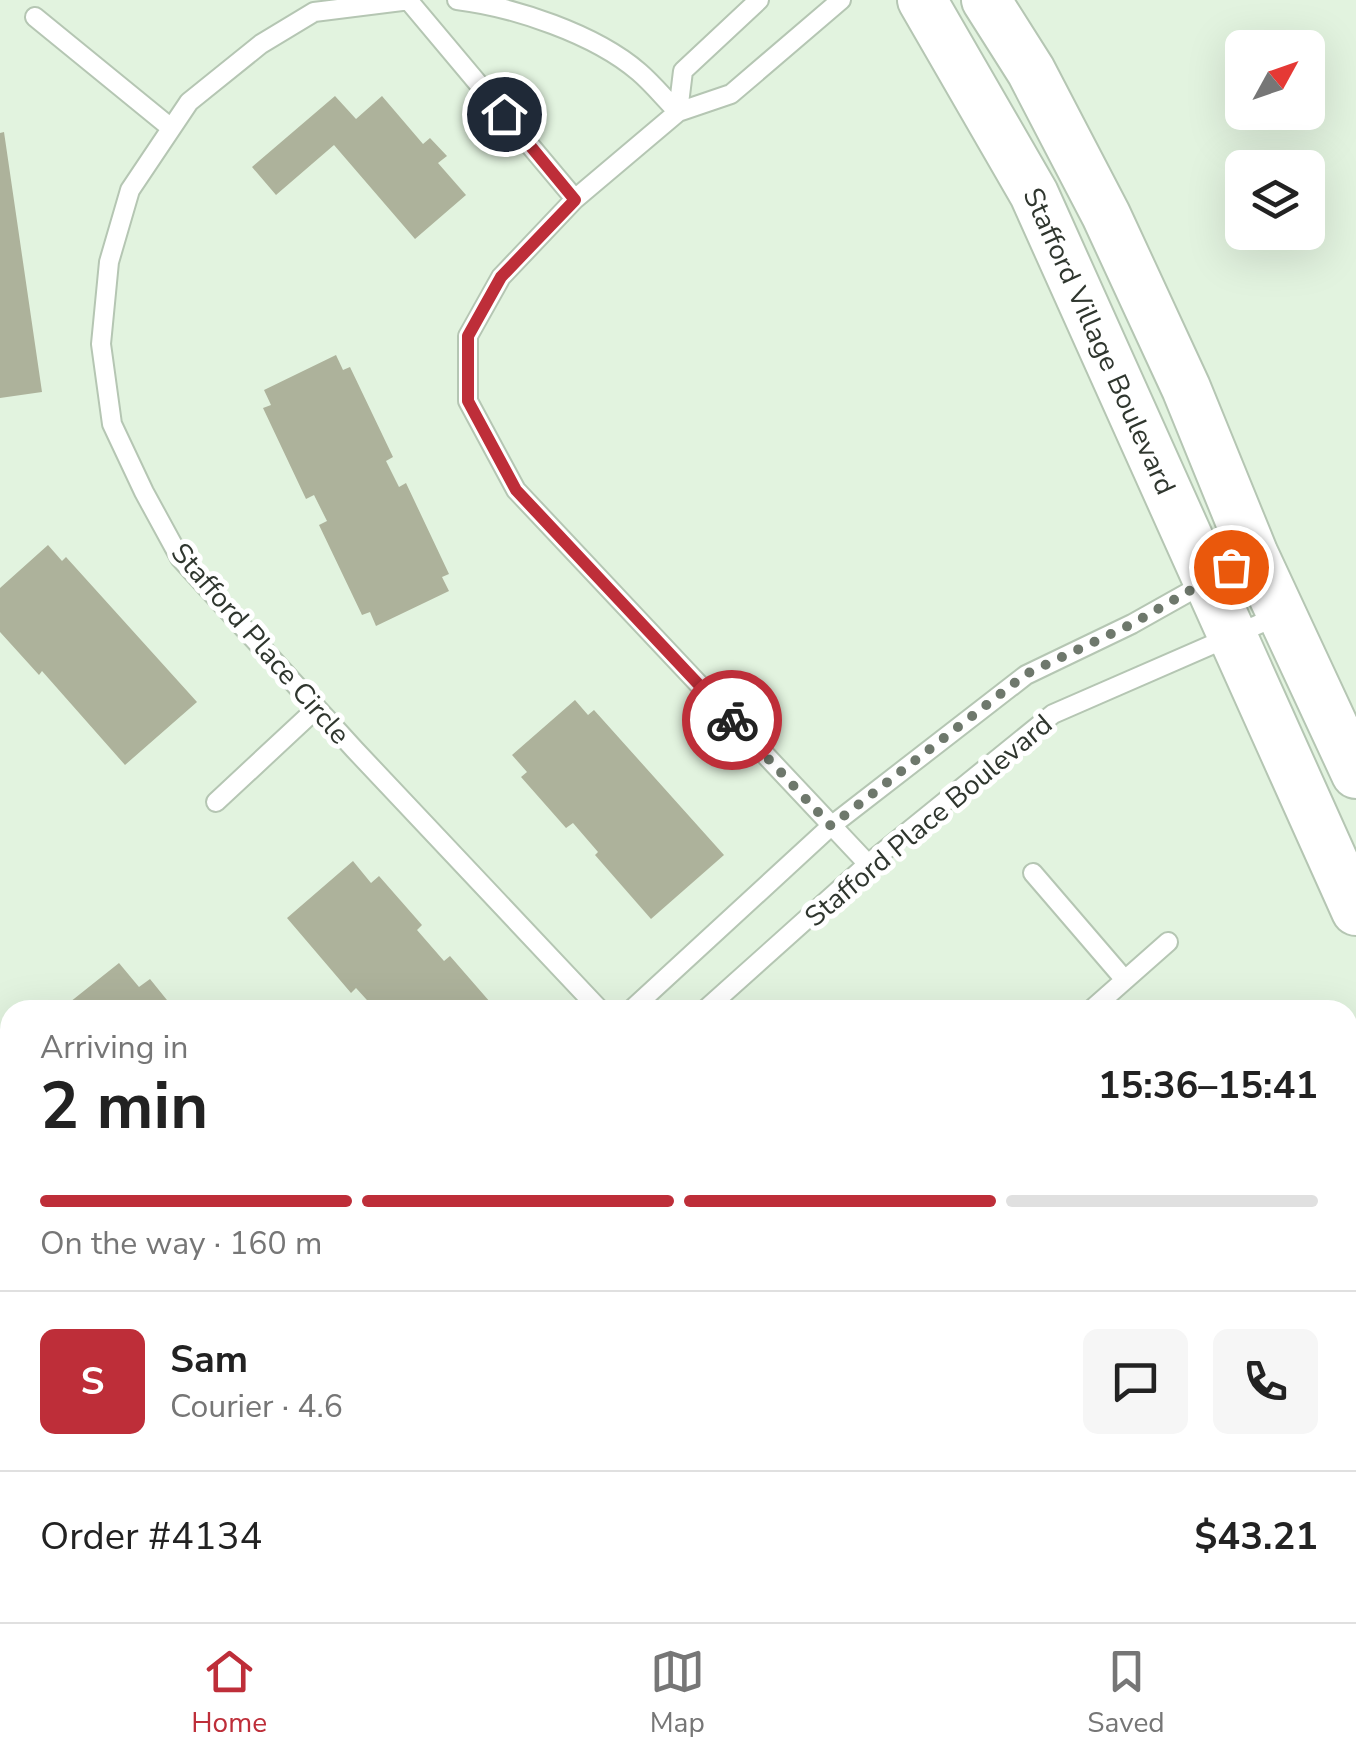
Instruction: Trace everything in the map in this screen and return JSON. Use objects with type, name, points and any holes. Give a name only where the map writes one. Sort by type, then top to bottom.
[{"type":"main road","name":"Stafford Village Boulevard","points":[[922,0],[1034,194],[1356,911]]},
{"type":"main road","name":"Stafford Village Boulevard","points":[[986,0],[1031,71],[1106,214],[1186,388],[1254,556],[1356,774]]},
{"type":"lane","name":"Stafford Place Circle","points":[[575,200],[409,0],[314,12],[246,56],[189,102],[130,190],[109,262],[101,344],[112,424],[180,558],[591,1000]]},
{"type":"lane","points":[[457,0],[496,5],[573,32],[637,70],[678,112]]},
{"type":"lane","points":[[678,112],[684,71],[760,0]]},
{"type":"lane","points":[[842,0],[730,94],[678,112],[575,200],[501,277],[468,336],[468,401],[516,490],[868,864]]},
{"type":"lane","points":[[35,17],[171,128]]},
{"type":"lane","name":"Stafford Place Boulevard","points":[[642,1000],[831,826],[1026,674],[1132,624],[1254,556]]},
{"type":"lane","name":"Stafford Place Boulevard","points":[[716,1000],[868,864],[1054,714],[1281,614]]},
{"type":"lane","points":[[216,802],[317,708]]},
{"type":"lane","points":[[1032,873],[1125,980]]},
{"type":"lane","points":[[1102,1000],[1168,942]]},
{"type":"building","points":[[335,96],[356,119],[382,96],[423,144],[430,138],[447,156],[438,163],[466,195],[415,239],[334,145],[276,195],[252,167]]},
{"type":"building","points":[[4,132],[42,392],[0,398],[0,133]]},
{"type":"building","points":[[336,355],[343,370],[350,367],[393,457],[386,461],[399,487],[406,483],[449,574],[442,577],[449,591],[376,626],[370,612],[362,615],[319,525],[327,521],[314,495],[306,499],[263,408],[271,405],[264,390]]},
{"type":"building","points":[[48,545],[62,561],[66,557],[197,702],[125,765],[42,671],[39,675],[0,632],[0,588]]},
{"type":"building","points":[[575,700],[588,715],[594,710],[724,855],[651,919],[595,855],[598,852],[573,823],[566,828],[521,777],[527,772],[512,755]]},
{"type":"building","points":[[353,861],[371,883],[379,876],[422,925],[417,930],[444,961],[450,956],[488,1000],[367,1000],[356,988],[351,993],[287,918]]},
{"type":"building","points":[[119,963],[139,987],[150,979],[167,1000],[73,1000]]},
{"type":"way so far","points":[[732,720],[831,826],[1026,674],[1132,624],[1231,567]]},
{"type":"route","points":[[504,114],[575,200],[501,277],[468,336],[468,401],[516,490],[732,720]]}]
